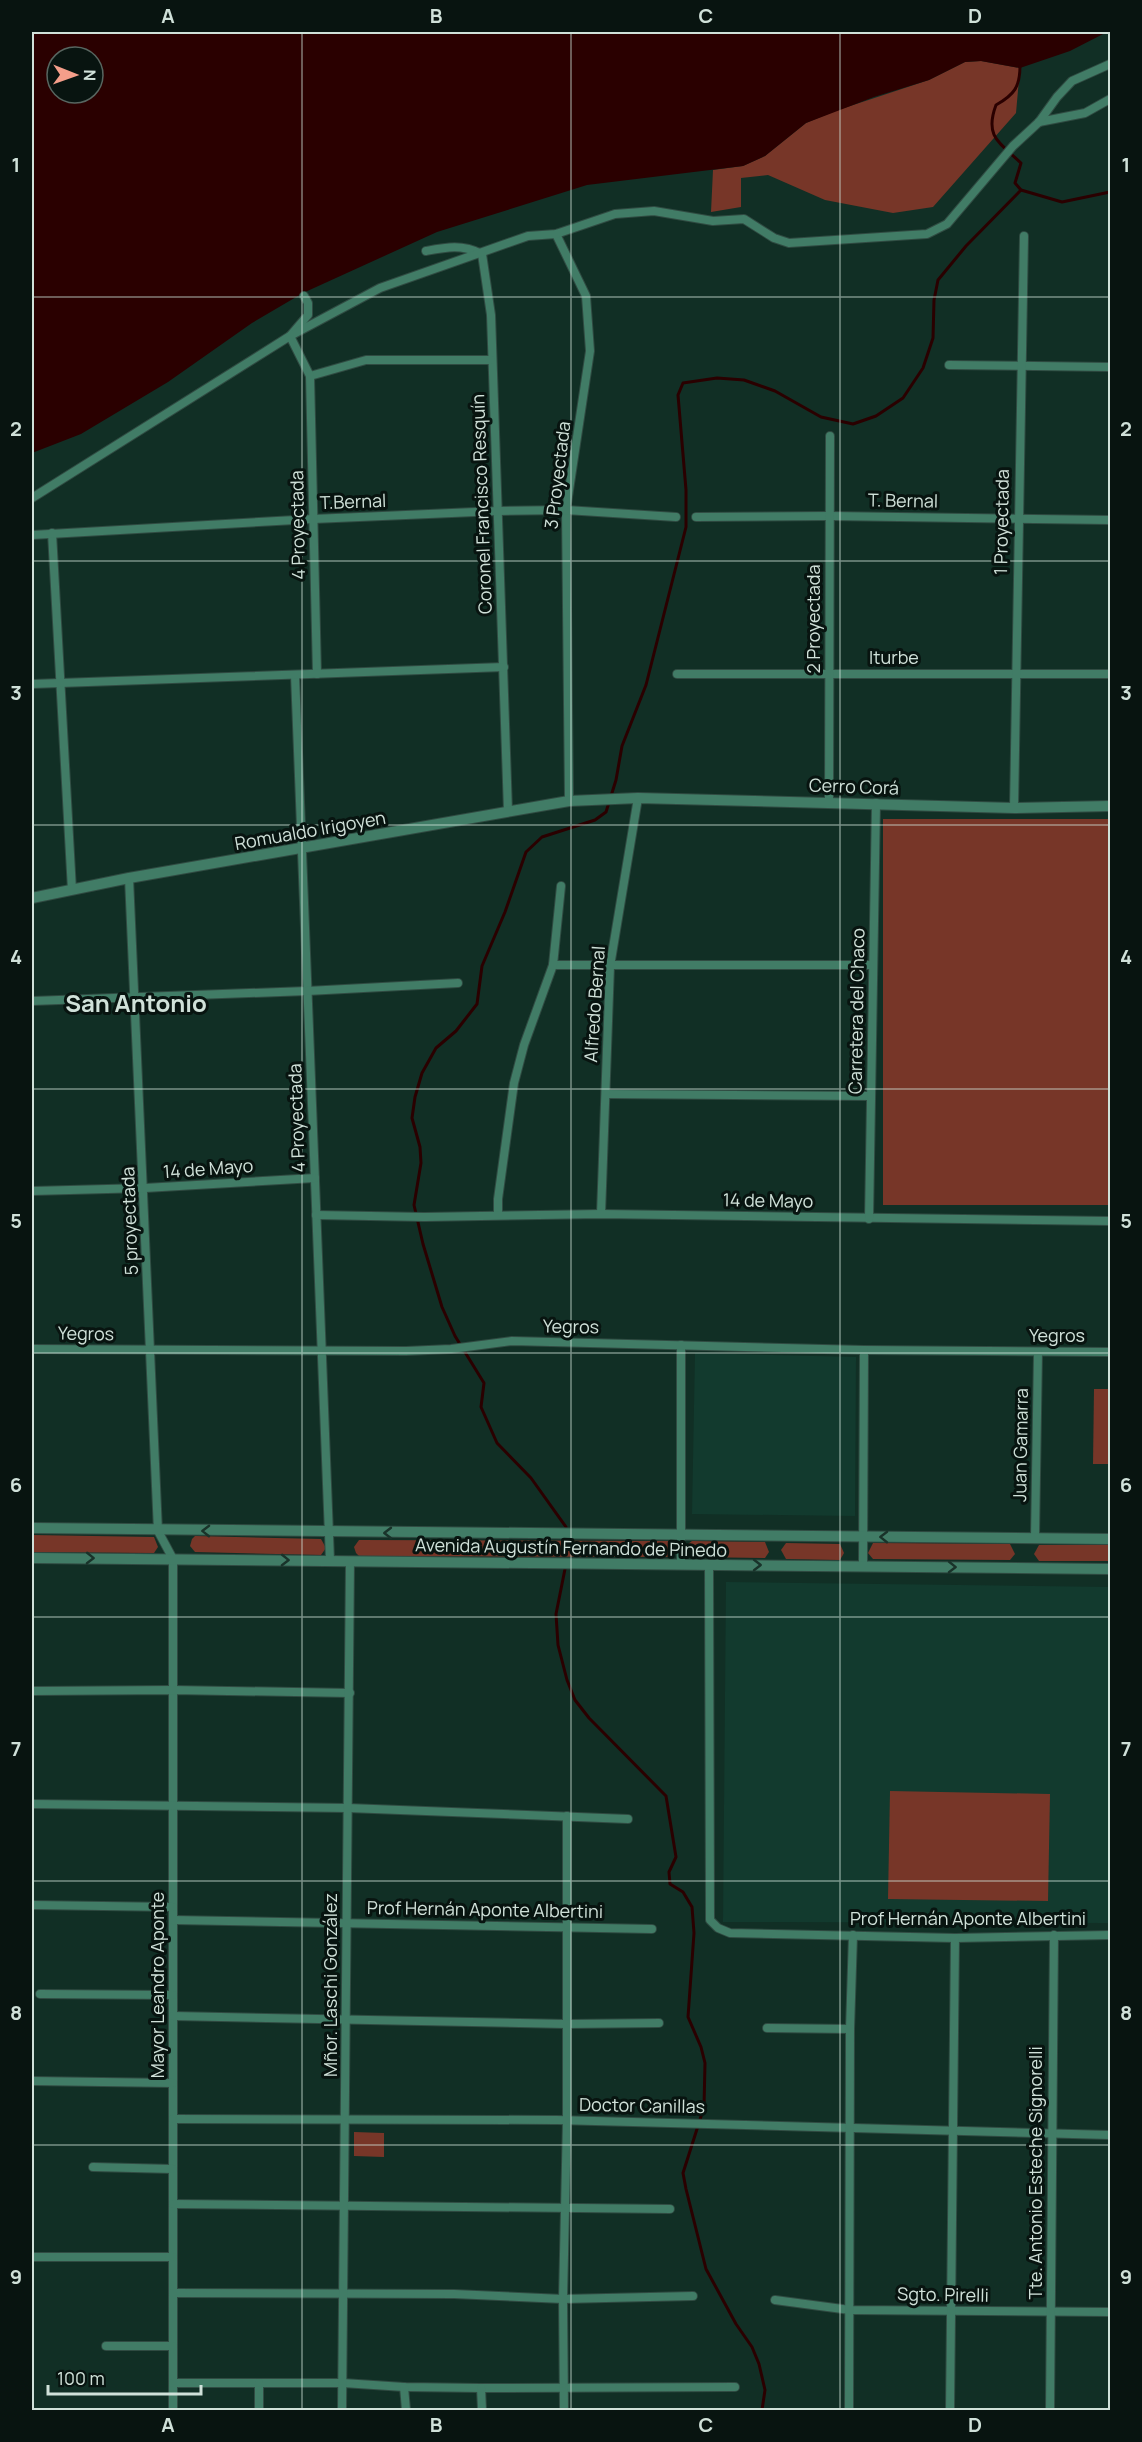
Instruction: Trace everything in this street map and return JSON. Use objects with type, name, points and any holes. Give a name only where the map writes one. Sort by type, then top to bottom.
[{"type":"street","points":[[32,498],[290,336],[380,288],[528,236],[556,234],[615,214],[654,211],[713,221],[744,219],[774,238],[789,243],[927,234],[947,224],[1013,146],[1039,122],[1072,81],[1110,64]]},
{"type":"street","points":[[1039,122],[1085,113],[1110,99]]},
{"type":"street","name":"3 Proyectada","points":[[556,234],[586,296],[590,351],[566,510],[569,801]]},
{"type":"street","name":"1 Proyectada","points":[[1014,808],[1017,519],[1024,236]]},
{"type":"street","points":[[426,251],[454,246],[469,247],[482,254]]},
{"type":"street","name":"Coronel Francisco Resquín","points":[[482,254],[491,315],[508,811]]},
{"type":"street","points":[[290,336],[308,315],[304,296]]},
{"type":"street","points":[[290,336],[310,376],[366,360],[491,360]]},
{"type":"street","points":[[950,365],[1110,368]]},
{"type":"street","name":"4 Proyectada","points":[[310,376],[317,674]]},
{"type":"street","name":"2 Proyectada","points":[[829,802],[830,436]]},
{"type":"street","name":"T.Bernal","points":[[32,535],[313,519],[566,510],[676,517]]},
{"type":"street","name":"T. Bernal","points":[[696,517],[830,516],[1110,520]]},
{"type":"street","points":[[52,533],[72,890]]},
{"type":"street","points":[[32,684],[504,667]]},
{"type":"street","name":"Iturbe","points":[[677,674],[1110,675]]},
{"type":"street","name":"4 Proyectada","points":[[295,675],[330,1560]]},
{"type":"street","name":"Cerro Corá","points":[[596,800],[638,798],[1014,808],[1110,806]]},
{"type":"street","name":"Alfredo Bernal","points":[[602,1214],[610,966],[638,798]]},
{"type":"street","name":"Romualdo Irigoyen","points":[[32,898],[129,878],[508,811],[569,801],[596,800]]},
{"type":"street","name":"Carretera del Chaco","points":[[869,1219],[876,803]]},
{"type":"street","name":"5 proyectada","points":[[129,878],[145,1188],[158,1531],[173,1559]]},
{"type":"street","points":[[498,1214],[498,1199],[514,1083],[553,965],[561,885]]},
{"type":"street","points":[[553,965],[873,965]]},
{"type":"street","points":[[32,1001],[458,983]]},
{"type":"street","points":[[606,1094],[871,1096]]},
{"type":"street","name":"14 de Mayo","points":[[32,1191],[145,1188],[315,1178]]},
{"type":"street","name":"14 de Mayo","points":[[316,1215],[424,1217],[602,1214],[1110,1221]]},
{"type":"street","name":"Yegros","points":[[32,1349],[321,1352],[455,1348],[512,1341],[864,1350],[1110,1352]]},
{"type":"street","points":[[681,1345],[681,1564]]},
{"type":"street","points":[[863,1566],[864,1350]]},
{"type":"street","name":"Juan Gamarra","points":[[1035,1538],[1038,1352]]},
{"type":"street","name":"Avenida Augustín Fernando de Pinedo","points":[[32,1528],[1110,1539]]},
{"type":"street","name":"Avenida Augustín Fernando de Pinedo","points":[[32,1558],[1110,1569]]},
{"type":"street","name":"Mayor Leandro Aponte","points":[[173,1559],[173,2410]]},
{"type":"street","name":"Mñor. Laschi González","points":[[342,2410],[350,1561]]},
{"type":"street","name":"Prof Hernán Aponte Albertini","points":[[709,1565],[710,1920],[718,1928],[730,1933],[955,1938],[1110,1935]]},
{"type":"street","points":[[32,1691],[173,1690],[350,1693]]},
{"type":"street","points":[[32,1804],[348,1808],[628,1819]]},
{"type":"street","points":[[564,2410],[567,1816]]},
{"type":"street","points":[[32,1905],[173,1907]]},
{"type":"street","name":"Prof Hernán Aponte Albertini","points":[[173,1920],[652,1929]]},
{"type":"street","points":[[849,2410],[849,2129],[853,1935]]},
{"type":"street","name":"Tte. Antonio Esteche Signorelli","points":[[1050,2410],[1054,1935]]},
{"type":"street","points":[[950,2410],[955,1938]]},
{"type":"street","points":[[40,1994],[173,1995]]},
{"type":"street","points":[[173,2016],[566,2024],[659,2023]]},
{"type":"street","points":[[767,2028],[850,2029]]},
{"type":"street","points":[[32,2081],[173,2083]]},
{"type":"street","name":"Doctor Canillas","points":[[173,2119],[567,2120],[1110,2135]]},
{"type":"street","points":[[93,2167],[173,2169]]},
{"type":"street","points":[[173,2204],[566,2210],[670,2209]]},
{"type":"street","points":[[32,2257],[173,2257]]},
{"type":"street","points":[[173,2293],[454,2294],[563,2299],[693,2296]]},
{"type":"street","name":"Sgto. Pirelli","points":[[775,2300],[850,2310],[1110,2312]]},
{"type":"street","points":[[106,2346],[173,2346]]},
{"type":"street","points":[[173,2383],[343,2383],[481,2388],[735,2387]]},
{"type":"street","points":[[259,2383],[259,2410]]},
{"type":"street","points":[[404,2387],[406,2410]]},
{"type":"street","points":[[481,2388],[482,2410]]},
{"type":"shaded area","points":[[32,32],[1107,32],[1070,51],[1020,68],[981,61],[965,62],[929,80],[874,97],[806,123],[765,156],[743,166],[587,185],[437,232],[303,293],[252,323],[168,382],[81,434],[32,453]]},
{"type":"shaded area","points":[[981,61],[1020,68],[1016,113],[933,207],[893,213],[825,200],[768,175],[741,178],[741,207],[711,212],[713,170],[743,166],[765,156],[806,123],[835,111],[929,80],[965,62]]},
{"type":"shaded area","points":[[883,819],[1110,819],[1110,1205],[883,1205]]},
{"type":"shaded area","points":[[695,1353],[856,1357],[855,1516],[692,1514]]},
{"type":"shaded area","points":[[1094,1389],[1110,1389],[1110,1464],[1093,1464]]},
{"type":"shaded area","points":[[32,1535],[154,1537],[158,1547],[154,1553],[32,1552]]},
{"type":"shaded area","points":[[195,1536],[321,1539],[326,1548],[321,1555],[195,1552],[190,1546]]},
{"type":"shaded area","points":[[359,1540],[671,1541],[675,1551],[671,1557],[359,1556],[354,1547]]},
{"type":"shaded area","points":[[692,1541],[765,1542],[769,1552],[765,1558],[692,1557],[687,1551],[688,1544]]},
{"type":"shaded area","points":[[786,1543],[840,1544],[844,1553],[840,1560],[786,1559],[781,1550]]},
{"type":"shaded area","points":[[873,1543],[1010,1544],[1015,1554],[1010,1560],[873,1559],[868,1553]]},
{"type":"shaded area","points":[[1039,1545],[1110,1545],[1110,1561],[1039,1561],[1034,1554]]},
{"type":"shaded area","points":[[726,1582],[1110,1587],[1110,1923],[723,1922]]},
{"type":"shaded area","points":[[890,1791],[1050,1794],[1048,1901],[888,1899]]},
{"type":"shaded area","points":[[354,2132],[384,2133],[384,2157],[354,2156]]},
{"type":"waterway","points":[[1020,66],[1019,80],[1015,90],[996,105],[992,125],[996,138],[1021,163],[1015,183],[1021,190],[1062,202],[1110,192]]},
{"type":"waterway","points":[[566,1527],[531,1478],[497,1443],[481,1407],[484,1383],[455,1336],[442,1307],[414,1205],[421,1163],[420,1147],[412,1118],[422,1073],[436,1048],[456,1031],[477,1004],[482,966],[505,912],[526,852],[542,837],[595,820],[606,812],[616,780],[622,746],[646,685],[686,527],[686,490],[678,395],[683,383],[717,378],[744,380],[775,391],[821,417],[853,424],[876,416],[903,398],[923,368],[933,338],[934,300],[938,280],[966,246],[1021,190]]},
{"type":"waterway","points":[[565,1542],[565,1553]]},
{"type":"waterway","points":[[565,1569],[556,1614],[558,1645],[575,1700],[589,1718],[666,1796],[676,1857],[669,1872],[670,1884],[683,1892],[692,1907],[694,1933],[688,2017],[705,2063],[704,2107],[683,2173],[706,2269],[736,2324],[752,2347],[759,2364],[765,2390],[762,2410]]},
{"type":"district","name":"San Antonio","points":[[136,1002]]}]
